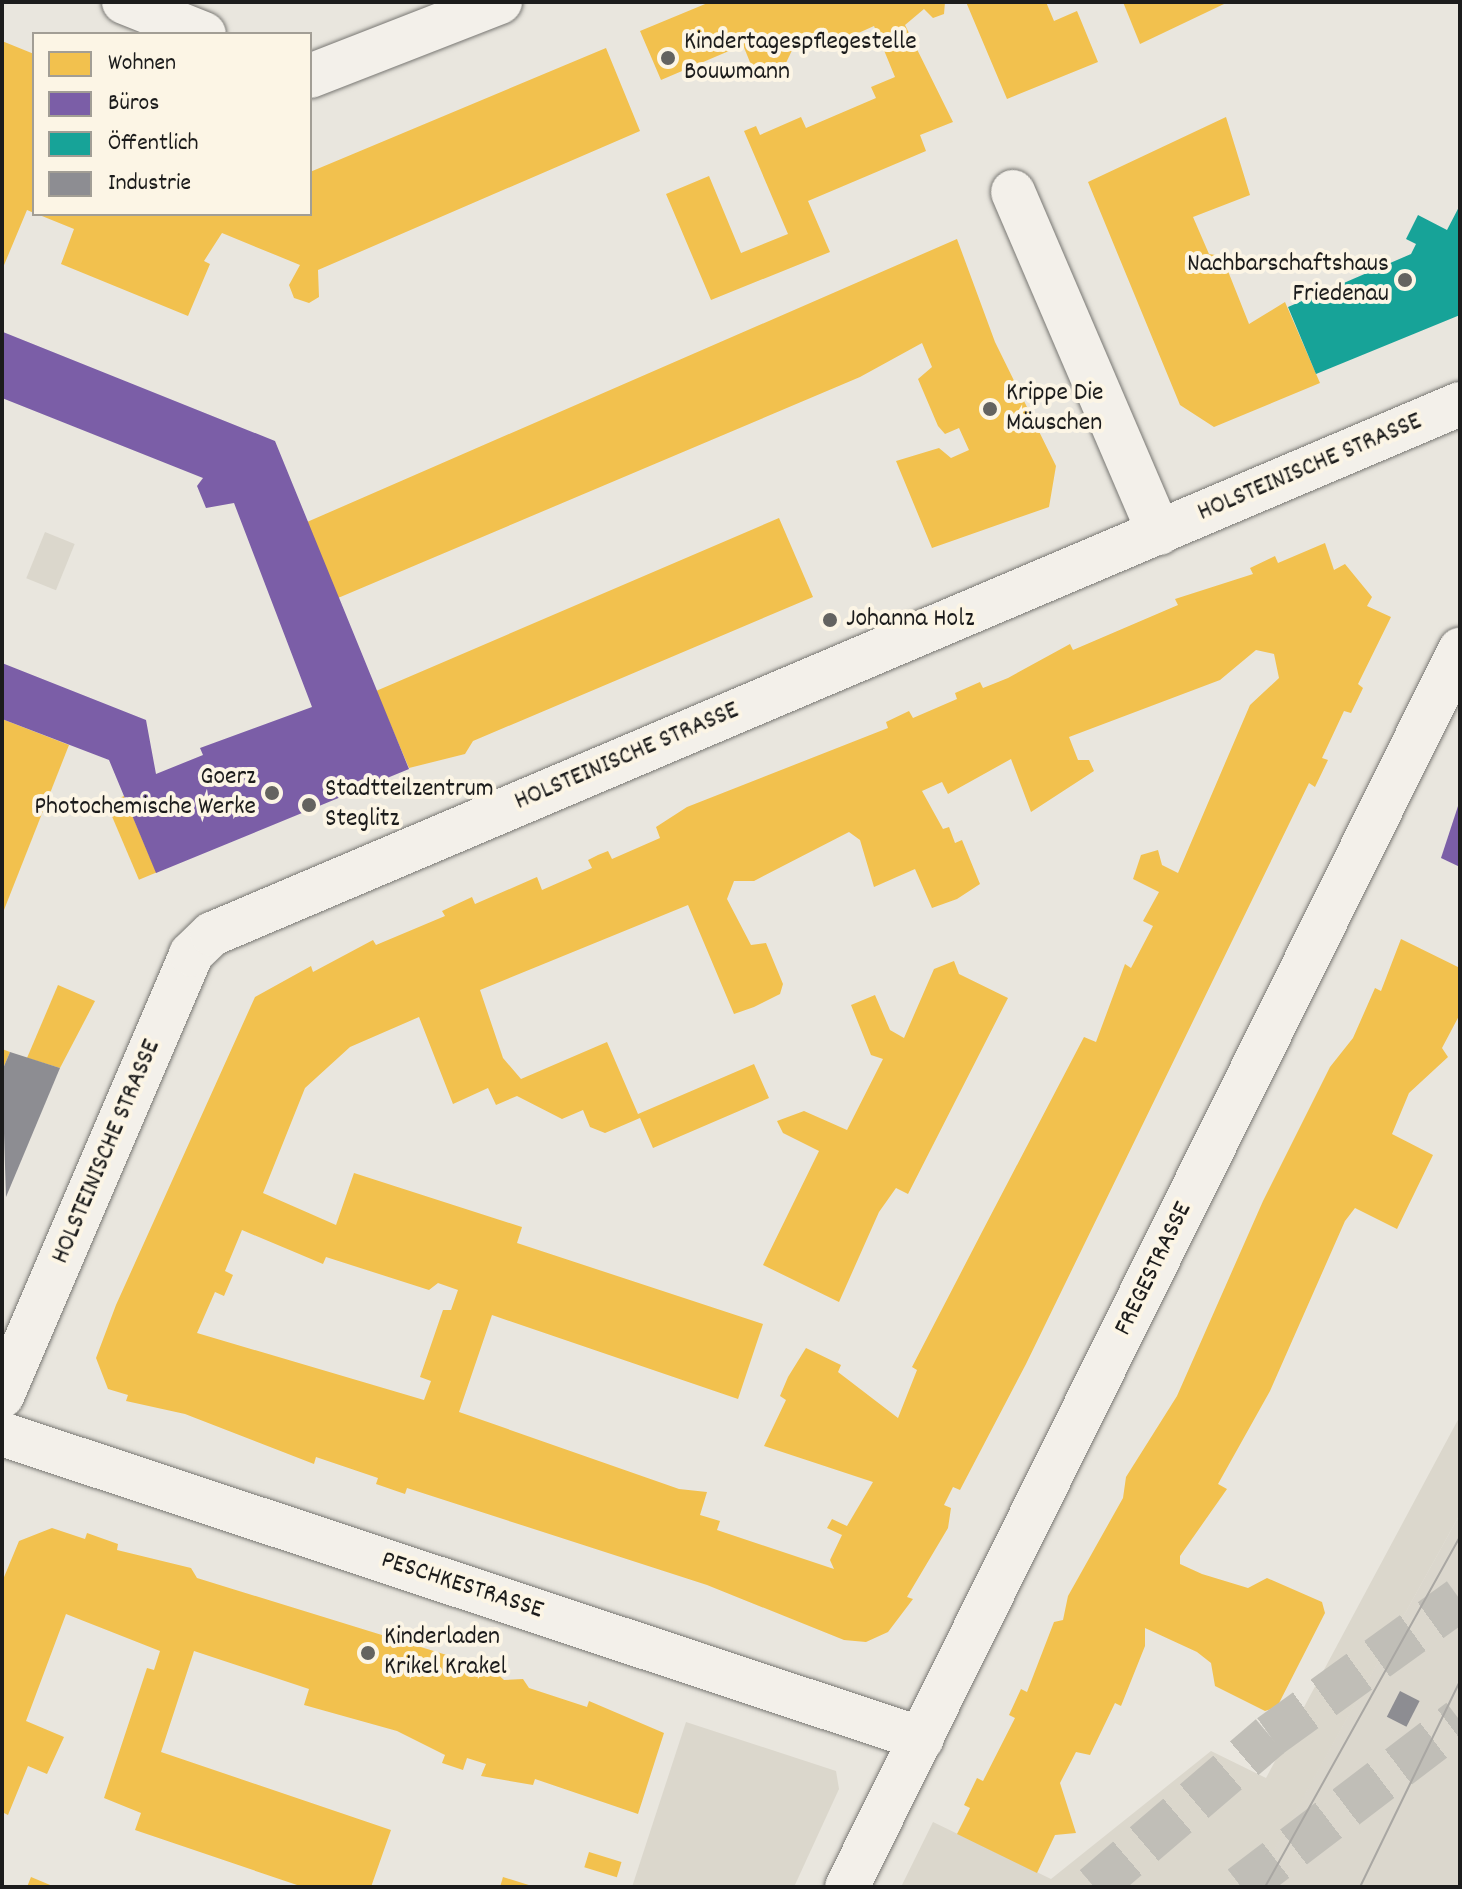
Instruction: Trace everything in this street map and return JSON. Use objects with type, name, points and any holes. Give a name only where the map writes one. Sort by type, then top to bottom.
[{"type":"street","points":[[124,2],[199,32]]},
{"type":"street","points":[[312,75],[500,2]]},
{"type":"street","points":[[1013,192],[1159,533]]},
{"type":"street","name":"HOLSTEINISCHE STRASSE","points":[[2,1396],[204,940],[1460,404]]},
{"type":"street","name":"FREGESTRASSE","points":[[847,1887],[1460,650]]},
{"type":"street","name":"PESCHKESTRASSE","points":[[2,1434],[922,1739]]},
{"type":"shaded area","points":[[45,532],[75,544],[56,590],[26,578]]},
{"type":"shaded area","points":[[1460,1416],[1460,1514],[1254,1887],[901,1887],[933,1822],[1051,1879],[1211,1751],[1266,1778]]},
{"type":"shaded area","points":[[1460,1514],[1460,1887],[1254,1887],[1271,1855]]},
{"type":"shaded area","points":[[686,1722],[836,1771],[839,1789],[794,1887],[632,1887]]},
{"type":"building: Wohnen","points":[[710,2],[945,2],[944,14],[933,18],[924,9],[905,25],[953,122],[920,135],[926,151],[808,201],[830,252],[711,300],[666,194],[709,176],[741,253],[788,234],[744,131],[756,126],[760,135],[801,117],[806,128],[876,98],[871,87],[895,77],[874,26],[845,39],[824,31],[795,44],[785,65],[756,77],[743,45],[661,80],[640,31]]},
{"type":"building: Wohnen","points":[[966,2],[1046,2],[1054,21],[1077,11],[1098,62],[1007,99]]},
{"type":"building: Wohnen","points":[[1123,2],[1223,2],[1224,4],[1140,44]]},
{"type":"building: Wohnen","points":[[2,41],[32,53],[32,212],[27,210],[2,270]]},
{"type":"building: Wohnen","points":[[606,48],[640,131],[318,270],[319,297],[309,303],[294,298],[289,285],[300,265],[222,233],[204,261],[210,264],[188,316],[61,264],[74,229],[42,216],[312,216],[312,171]]},
{"type":"building: Wohnen","points":[[1226,117],[1250,195],[1193,217],[1209,254],[1222,256],[1249,324],[1285,302],[1320,383],[1214,427],[1180,405],[1088,182]]},
{"type":"building: Wohnen","points":[[957,239],[995,342],[1056,466],[1049,507],[932,548],[896,461],[939,448],[951,458],[969,450],[959,428],[945,434],[938,426],[918,379],[932,367],[922,343],[860,377],[338,598],[307,522]]},
{"type":"building: Wohnen","points":[[779,518],[813,597],[473,741],[465,754],[409,768],[376,691]]},
{"type":"building: Wohnen","points":[[1325,543],[1334,570],[1345,564],[1372,597],[1367,606],[1391,617],[1358,684],[1363,688],[1351,713],[1344,711],[1322,758],[1328,760],[1315,787],[1309,783],[1026,1364],[960,1490],[953,1487],[944,1505],[951,1508],[948,1528],[907,1597],[913,1599],[888,1632],[866,1642],[844,1640],[707,1585],[407,1488],[405,1494],[376,1484],[378,1478],[316,1457],[314,1464],[185,1414],[126,1401],[128,1395],[108,1389],[96,1358],[116,1305],[255,997],[311,966],[313,972],[373,940],[376,945],[445,916],[442,911],[472,897],[475,904],[537,877],[542,890],[592,868],[588,860],[598,855],[608,851],[612,859],[660,838],[656,827],[687,807],[888,728],[886,722],[909,711],[913,718],[957,699],[955,693],[980,682],[983,688],[1008,678],[1070,644],[1073,650],[1178,605],[1175,599],[1253,574],[1250,568],[1275,556],[1278,563]],"holes":[[[1256,650],[1274,654],[1279,678],[1250,705],[1178,873],[1162,865],[1158,850],[1141,855],[1133,879],[1159,892],[1143,921],[1153,926],[1131,968],[1125,964],[1096,1042],[1084,1037],[983,1230],[912,1367],[917,1370],[898,1418],[838,1372],[841,1365],[806,1348],[788,1377],[780,1396],[786,1400],[764,1446],[873,1482],[847,1526],[832,1519],[827,1528],[842,1535],[830,1560],[834,1569],[717,1530],[720,1521],[700,1515],[707,1492],[679,1489],[459,1412],[492,1315],[738,1399],[763,1324],[517,1243],[522,1227],[354,1173],[336,1225],[263,1193],[305,1088],[350,1047],[419,1017],[453,1104],[488,1088],[496,1105],[517,1096],[562,1119],[583,1110],[590,1127],[605,1133],[640,1118],[653,1148],[769,1098],[754,1064],[638,1114],[607,1042],[521,1079],[503,1058],[480,990],[688,905],[734,1014],[754,1007],[780,994],[783,984],[766,943],[751,945],[727,899],[734,881],[754,881],[849,832],[860,840],[874,887],[915,869],[932,908],[957,899],[980,884],[962,840],[955,843],[949,827],[943,829],[922,791],[942,782],[948,794],[1011,759],[1031,812],[1094,771],[1089,760],[1078,760],[1069,737],[1220,680]],[[242,1230],[323,1264],[326,1257],[429,1290],[438,1283],[458,1290],[451,1310],[443,1310],[420,1377],[431,1381],[424,1400],[197,1333],[215,1292],[224,1296],[233,1275],[225,1271]]]},
{"type":"building: Wohnen","points":[[2,719],[69,745],[2,915]]},
{"type":"building: Wohnen","points":[[124,796],[156,872],[139,880],[107,803]]},
{"type":"building: Wohnen","points":[[1401,939],[1460,968],[1460,1014],[1442,1048],[1448,1057],[1409,1093],[1392,1134],[1433,1155],[1397,1229],[1355,1208],[1345,1221],[1270,1391],[1218,1484],[1227,1489],[1180,1556],[1180,1564],[1248,1588],[1267,1578],[1322,1602],[1325,1613],[1277,1707],[1265,1711],[1215,1686],[1211,1663],[1197,1652],[1145,1628],[1145,1646],[1121,1706],[1115,1703],[1090,1755],[1076,1752],[1060,1783],[1076,1833],[1055,1835],[1037,1873],[957,1834],[970,1808],[964,1805],[977,1778],[983,1781],[1015,1718],[1009,1715],[1021,1689],[1027,1692],[1054,1622],[1063,1620],[1068,1596],[1123,1498],[1126,1477],[1177,1396],[1263,1201],[1330,1067],[1353,1038],[1375,988],[1381,991]]},
{"type":"building: Wohnen","points":[[954,961],[959,974],[1008,998],[908,1194],[896,1188],[879,1212],[839,1302],[763,1265],[819,1151],[783,1133],[777,1121],[804,1111],[847,1130],[883,1059],[871,1055],[851,1005],[875,995],[890,1030],[904,1038],[934,969]]},
{"type":"building: Wohnen","points":[[58,985],[95,1001],[60,1068],[27,1058]]},
{"type":"building: Wohnen","points":[[2,1049],[10,1052],[2,1071]]},
{"type":"building: Wohnen","points":[[52,1528],[85,1539],[87,1533],[118,1544],[117,1550],[191,1568],[197,1578],[492,1669],[504,1680],[523,1679],[529,1688],[587,1707],[589,1701],[664,1733],[638,1814],[535,1779],[533,1785],[481,1776],[486,1764],[467,1758],[463,1770],[442,1763],[445,1755],[397,1731],[304,1705],[309,1689],[194,1651],[161,1752],[391,1830],[371,1887],[303,1887],[135,1830],[141,1813],[104,1798],[147,1668],[154,1670],[160,1651],[66,1614],[26,1721],[64,1737],[47,1774],[28,1766],[8,1815],[2,1812],[2,1582],[19,1541]]},
{"type":"building: Wohnen","points":[[589,1852],[622,1862],[617,1877],[584,1867]]},
{"type":"building: Wohnen","points":[[31,1877],[55,1887],[27,1887]]},
{"type":"building: Wohnen","points":[[503,1877],[532,1886],[532,1887],[500,1887]]},
{"type":"building: Büros","points":[[3,332],[275,441],[409,769],[156,873],[109,760],[2,719],[2,663],[146,720],[156,774],[203,755],[200,748],[312,707],[234,503],[206,508],[197,486],[203,478],[2,398]]},
{"type":"building: Büros","points":[[1460,800],[1460,867],[1441,858]]},
{"type":"building: Öffentlich","name":"Nachbarschaftshaus Friedenau","points":[[1460,205],[1460,315],[1316,374],[1288,307],[1411,254],[1416,244],[1406,239],[1418,215],[1447,230]]},
{"type":"building: Industrie","points":[[10,1052],[60,1068],[6,1197],[2,1071]]},
{"type":"building: Industrie","points":[[1400,1691],[1420,1701],[1406,1727],[1387,1717]]},
{"type":"tunnel","points":[[1094,1887],[1270,1736],[1460,1599]]},
{"type":"tunnel","points":[[1241,1887],[1460,1720]]},
{"type":"tram line","points":[[1265,1887],[1460,1536]]},
{"type":"tram line","points":[[1360,1887],[1460,1681]]},
{"type":"place","name":"Kindertagespflegestelle Bouwmann","points":[[668,58]]},
{"type":"place","name":"Nachbarschaftshaus Friedenau","points":[[1405,280]]},
{"type":"place","name":"Krippe Die Mäuschen","points":[[990,409]]},
{"type":"place","name":"Johanna Holz","points":[[830,620]]},
{"type":"place","name":"Goerz Photochemische Werke","points":[[272,793]]},
{"type":"place","name":"Stadtteilzentrum Steglitz","points":[[309,805]]},
{"type":"place","name":"Kinderladen Krikel Krakel","points":[[368,1653]]}]
